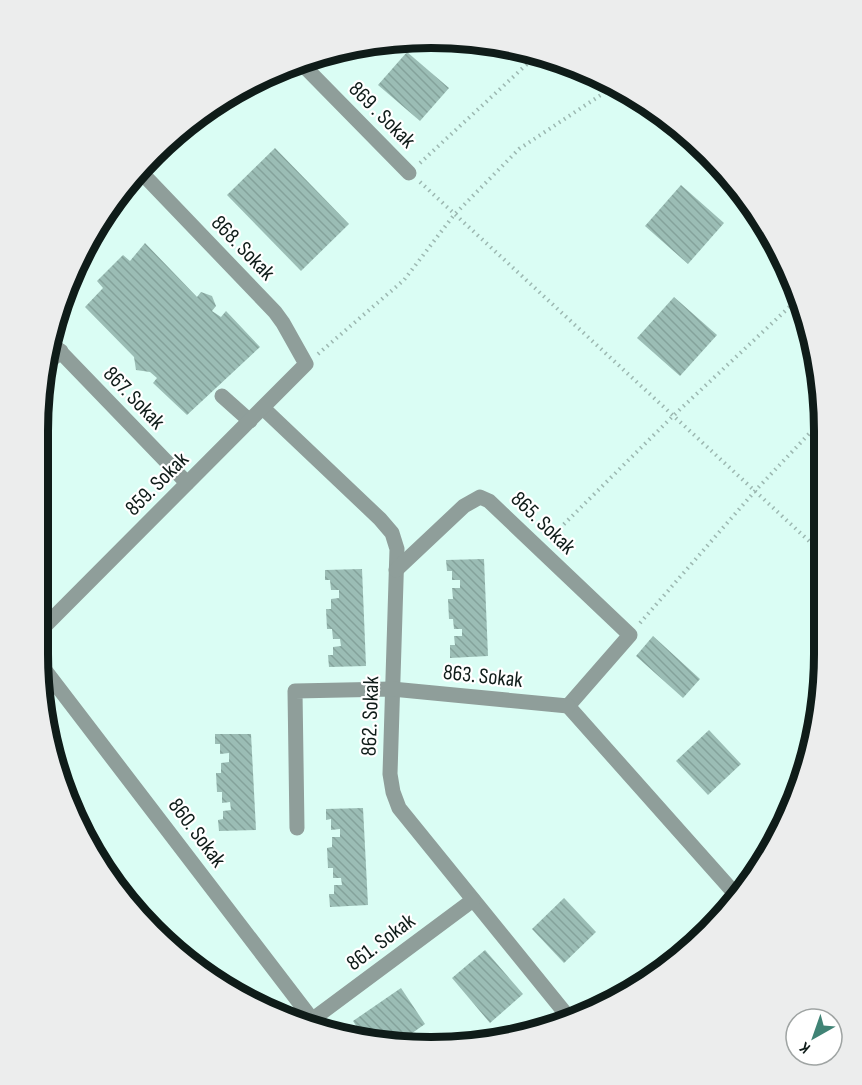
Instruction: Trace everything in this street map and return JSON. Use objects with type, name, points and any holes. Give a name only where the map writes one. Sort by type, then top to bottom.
[{"type":"street","name":"869 . Sokak","points":[[306,69],[409,173]]},
{"type":"street","name":"868. Sokak","points":[[145,176],[275,312],[306,364]]},
{"type":"street","name":"867. Sokak","points":[[57,347],[187,483]]},
{"type":"street","name":"859. Sokak","points":[[48,623],[306,364]]},
{"type":"street","points":[[222,396],[250,422]]},
{"type":"street","name":"862. Sokak","points":[[263,408],[392,533],[397,549],[390,774],[393,792],[399,808],[566,1013]]},
{"type":"street","name":"865. Sokak","points":[[396,570],[464,506],[480,497],[499,509],[630,635]]},
{"type":"street","points":[[630,635],[568,706],[732,891]]},
{"type":"street","name":"860. Sokak","points":[[49,675],[312,1018]]},
{"type":"street","name":"863. Sokak","points":[[297,828],[295,691],[392,688],[568,706]]},
{"type":"street","name":"861. Sokak","points":[[322,1021],[473,900]]},
{"type":"path","points":[[530,61],[409,173],[814,546]]},
{"type":"path","points":[[306,364],[404,280],[454,215],[519,149],[607,91]]},
{"type":"path","points":[[540,548],[673,416],[793,304]]},
{"type":"path","points":[[630,635],[755,491],[814,429]]},
{"type":"building","points":[[407,52],[449,88],[420,121],[378,85]]},
{"type":"building","points":[[275,148],[349,224],[301,271],[227,195]]},
{"type":"building","points":[[681,185],[724,223],[688,264],[645,226]]},
{"type":"building","points":[[145,243],[197,297],[201,292],[212,296],[216,306],[212,311],[221,317],[226,311],[260,347],[187,415],[153,383],[157,378],[150,372],[136,370],[134,357],[85,307],[103,288],[97,281],[123,255],[130,261]]},
{"type":"building","points":[[674,297],[717,335],[680,376],[637,338]]},
{"type":"building","points":[[484,559],[488,656],[450,658],[450,645],[455,645],[454,636],[462,636],[462,629],[454,629],[453,619],[449,619],[448,599],[453,599],[452,588],[460,588],[460,580],[452,580],[452,571],[447,571],[446,560]]},
{"type":"building","points":[[362,569],[366,666],[329,667],[328,655],[333,655],[333,647],[341,646],[340,639],[333,639],[332,629],[327,629],[326,609],[331,609],[331,599],[339,598],[339,590],[331,590],[330,580],[325,580],[325,570]]},
{"type":"building","points":[[653,636],[700,679],[683,698],[636,656]]},
{"type":"building","points":[[709,730],[741,764],[708,795],[676,761]]},
{"type":"building","points":[[215,734],[251,734],[256,830],[219,831],[218,820],[223,819],[223,811],[231,810],[230,802],[222,803],[222,792],[217,792],[216,773],[221,773],[221,763],[229,762],[229,753],[220,754],[220,744],[215,744]]},
{"type":"building","points":[[363,808],[368,905],[330,907],[329,894],[334,894],[334,885],[342,885],[341,878],[333,878],[333,868],[328,868],[327,848],[332,847],[332,837],[340,837],[340,829],[331,830],[331,819],[326,820],[326,809]]},
{"type":"building","points":[[564,898],[596,932],[564,963],[532,929]]},
{"type":"building","points":[[485,950],[523,994],[490,1023],[452,978]]},
{"type":"building","points":[[401,988],[425,1024],[406,1036],[359,1031],[353,1021]]}]
